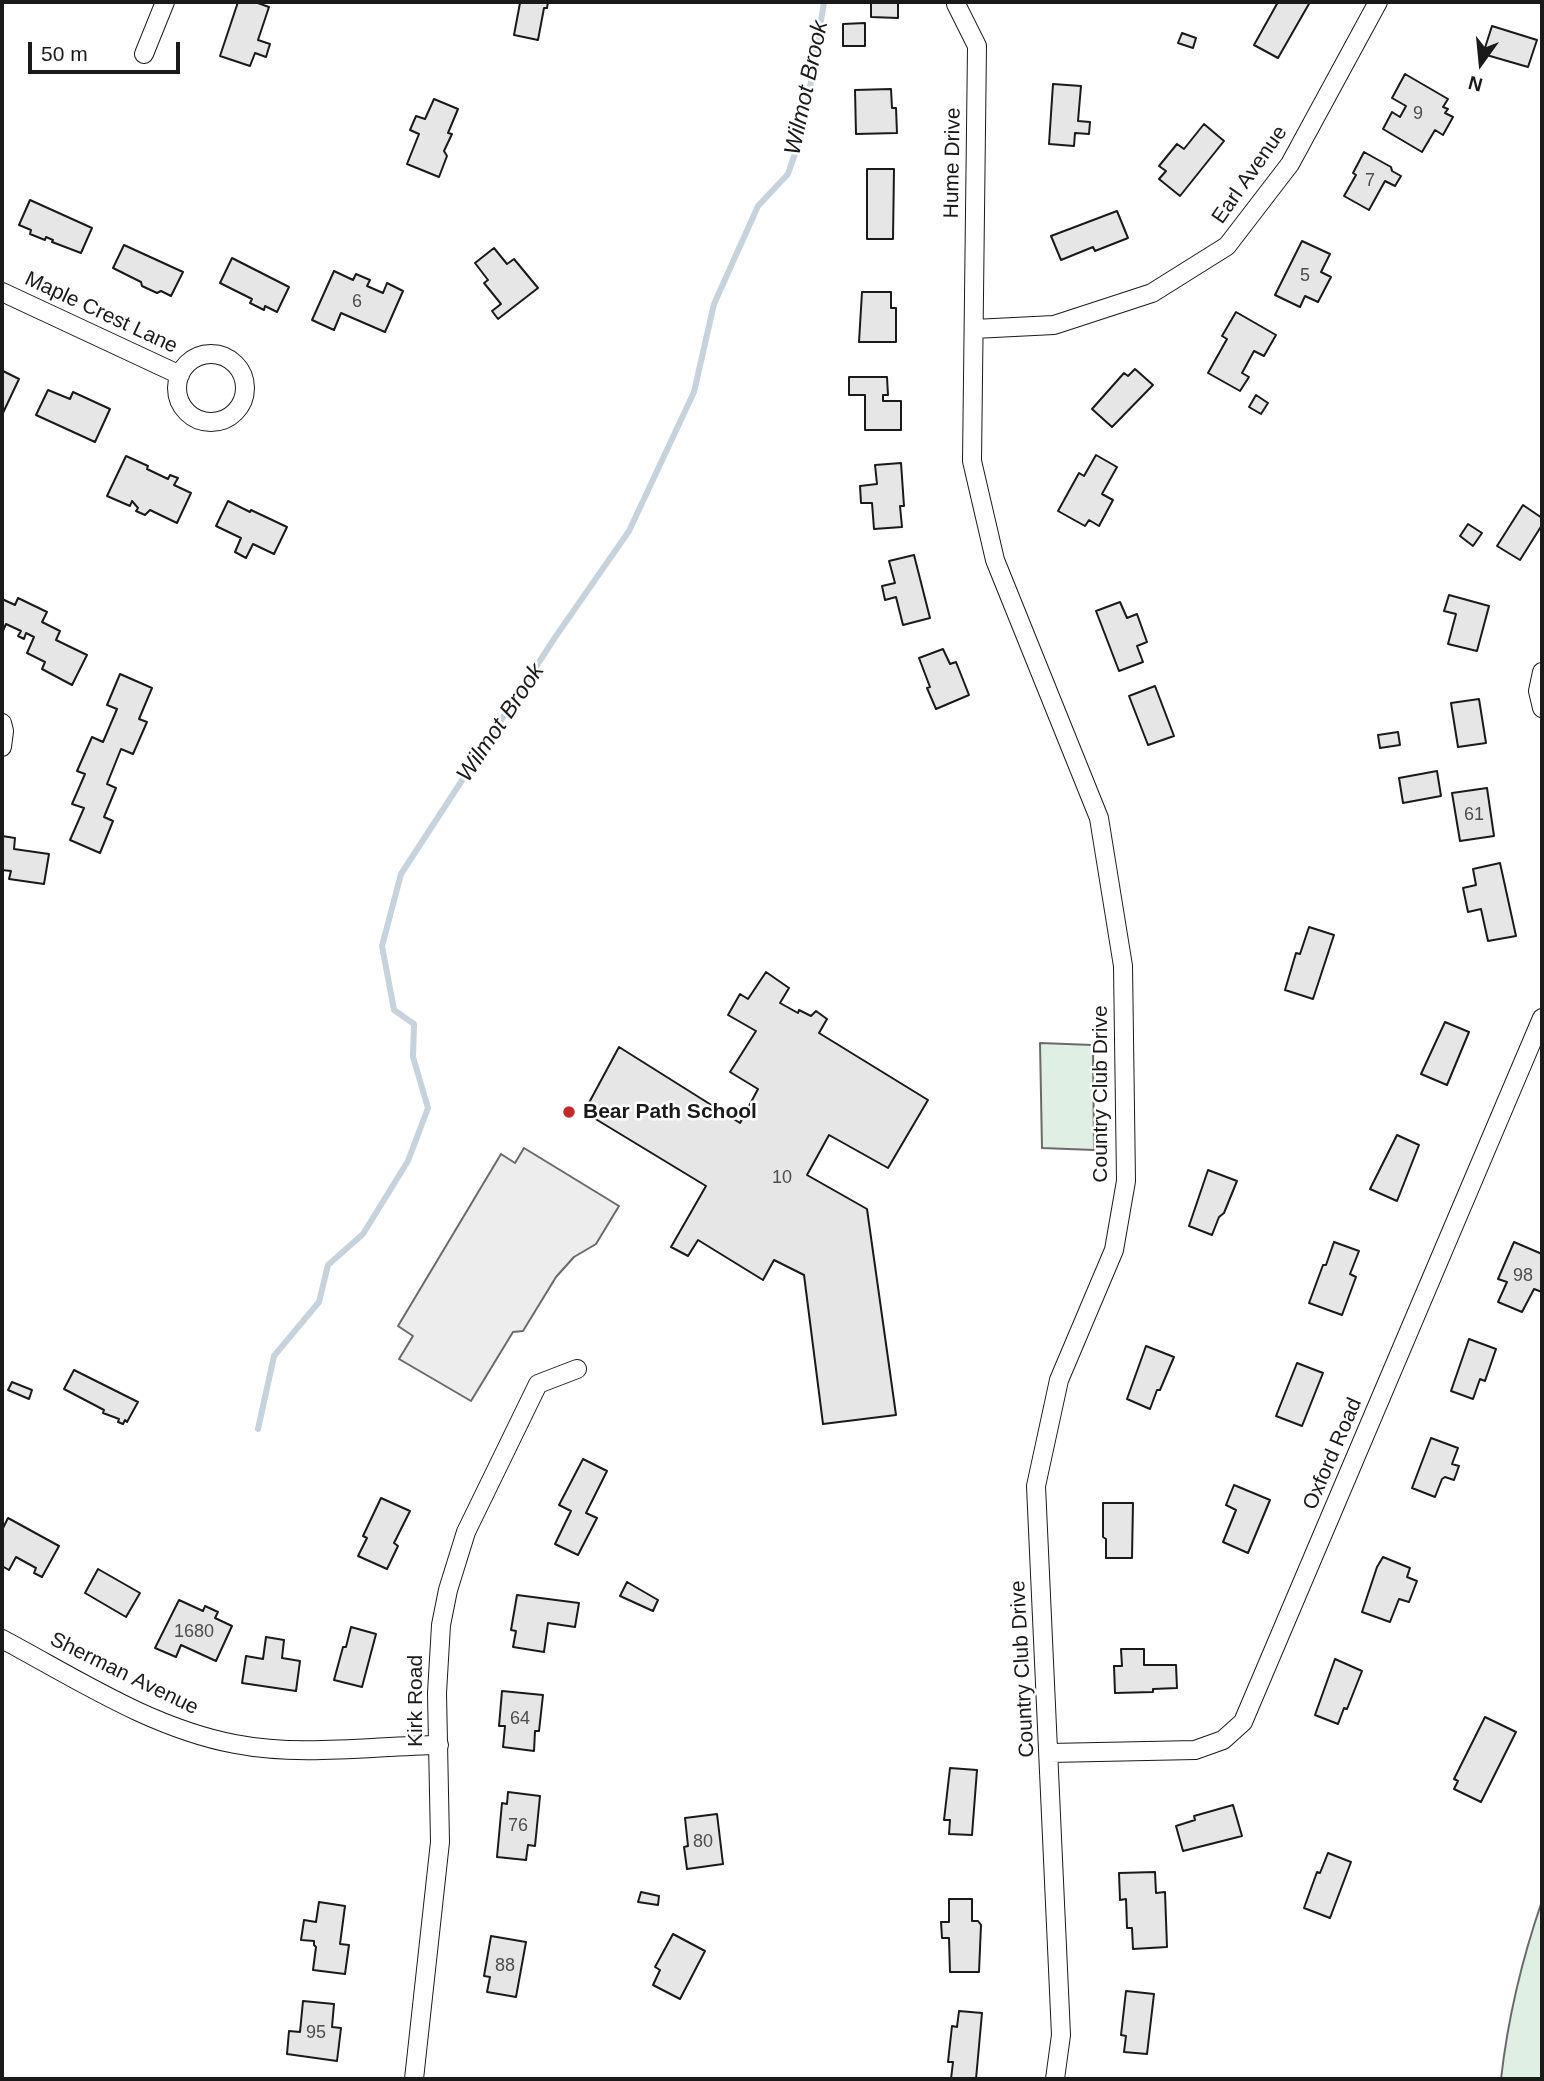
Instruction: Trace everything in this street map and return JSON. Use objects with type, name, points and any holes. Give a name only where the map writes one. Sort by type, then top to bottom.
[{"type":"street","points":[[144,54],[164,2]]},
{"type":"street","name":"Earl Avenue","points":[[974,328],[1054,324],[1140,297],[1152,293],[1227,246],[1290,164],[1378,2]]},
{"type":"street","name":"Hume Drive","points":[[956,4],[977,46],[974,328]]},
{"type":"street","name":"Maple Crest Lane","points":[[2,292],[180,375]]},
{"type":"street","name":"Country Club Drive","points":[[974,328],[972,461],[995,561],[1099,818],[1123,966],[1126,1181],[1114,1250],[1059,1380],[1036,1486],[1061,2035],[1055,2079]]},
{"type":"street","points":[[1542,672],[1538,691],[1542,708]]},
{"type":"street","points":[[2,723],[2,747]]},
{"type":"street","name":"Oxford Road","points":[[1050,1753],[1195,1750],[1223,1740],[1243,1722],[1542,1018]]},
{"type":"street","name":"Kirk Road","points":[[414,2079],[440,1842],[438,1657],[448,1590],[466,1532],[538,1384],[577,1369]]},
{"type":"street","name":"Sherman Avenue","points":[[2,1639],[171,1726],[238,1745],[280,1749],[439,1745]]},
{"type":"green space","points":[[1040,1043],[1093,1045],[1094,1150],[1042,1148]]},
{"type":"green space","points":[[1542,1901],[1542,2079],[1501,2079],[1517,1988]]},
{"type":"shaded area","points":[[524,1148],[619,1206],[596,1244],[574,1257],[556,1277],[523,1331],[513,1332],[471,1401],[399,1359],[413,1336],[398,1326],[501,1154],[515,1163]]},
{"type":"building","points":[[238,2],[255,2],[269,7],[258,40],[270,44],[266,57],[255,53],[250,66],[220,56]]},
{"type":"building","points":[[515,2],[548,2],[547,8],[544,8],[538,40],[514,35],[520,3]]},
{"type":"building","points":[[871,2],[898,2],[898,18],[871,17]]},
{"type":"building","points":[[1278,2],[1310,2],[1278,58],[1254,45]]},
{"type":"building","points":[[865,23],[865,46],[843,46],[843,24]]},
{"type":"building","points":[[1492,26],[1537,40],[1528,67],[1483,54]]},
{"type":"building","points":[[1182,33],[1196,38],[1193,48],[1178,43]]},
{"type":"building","points":[[1405,74],[1448,99],[1443,107],[1448,109],[1445,113],[1453,117],[1443,135],[1435,130],[1422,152],[1383,129],[1392,112],[1400,117],[1406,106],[1392,98]]},
{"type":"building","points":[[1053,84],[1081,86],[1078,121],[1090,122],[1089,134],[1075,133],[1074,146],[1049,144]]},
{"type":"building","points":[[891,89],[892,108],[896,108],[897,133],[856,134],[855,90]]},
{"type":"building","points":[[434,99],[458,109],[448,133],[452,134],[444,151],[447,156],[439,177],[407,164],[419,134],[410,130],[416,116],[425,119]]},
{"type":"building","points":[[1204,124],[1224,141],[1180,196],[1159,179],[1166,171],[1159,166],[1177,144],[1184,149]]},
{"type":"building","points":[[1364,152],[1391,167],[1392,171],[1401,176],[1395,186],[1385,181],[1369,210],[1344,196],[1356,175],[1353,173]]},
{"type":"building","points":[[867,169],[894,169],[893,239],[867,239]]},
{"type":"building","points":[[30,200],[92,228],[81,253],[46,237],[45,240],[30,234],[31,230],[19,225]]},
{"type":"building","points":[[1117,211],[1128,238],[1095,251],[1093,247],[1061,260],[1051,236]]},
{"type":"building","points":[[1302,241],[1330,254],[1321,272],[1331,277],[1318,302],[1305,296],[1300,307],[1275,295]]},
{"type":"building","points":[[124,245],[183,272],[171,296],[142,286],[141,282],[113,268]]},
{"type":"building","points":[[494,248],[507,264],[514,259],[538,288],[498,319],[492,311],[501,304],[484,283],[488,280],[475,263]]},
{"type":"building","points":[[232,258],[289,287],[277,312],[265,306],[264,310],[250,303],[252,299],[220,283]]},
{"type":"building","points":[[334,271],[353,280],[356,274],[370,280],[367,286],[383,293],[387,283],[403,291],[385,332],[341,313],[334,330],[312,320]]},
{"type":"building","points":[[862,292],[891,292],[891,308],[896,308],[896,342],[859,342]]},
{"type":"building","points":[[1236,312],[1276,335],[1264,356],[1254,351],[1242,373],[1249,377],[1240,391],[1208,373],[1227,339],[1222,336]]},
{"type":"building","points":[[2,367],[3,371],[19,379],[2,415]]},
{"type":"building","points":[[1135,369],[1153,385],[1112,427],[1092,409],[1124,373],[1128,376]]},
{"type":"building","points":[[849,377],[887,377],[888,395],[883,395],[883,401],[901,401],[901,430],[865,430],[865,395],[849,395]]},
{"type":"building","points":[[48,390],[70,399],[73,392],[110,409],[95,442],[36,415]]},
{"type":"building","points":[[1256,395],[1268,403],[1261,414],[1249,407]]},
{"type":"building","points":[[1096,455],[1117,467],[1102,494],[1113,500],[1099,526],[1089,520],[1085,526],[1058,511],[1079,473],[1084,476]]},
{"type":"building","points":[[126,456],[168,479],[170,475],[178,478],[174,485],[191,493],[177,523],[150,510],[145,515],[136,511],[138,508],[132,501],[130,506],[107,496]]},
{"type":"building","points":[[901,463],[904,506],[900,506],[902,527],[874,529],[872,503],[861,503],[860,486],[877,484],[875,465]]},
{"type":"building","points":[[228,501],[287,527],[274,554],[253,544],[246,558],[235,552],[241,538],[216,526]]},
{"type":"building","points":[[1523,505],[1542,518],[1542,525],[1520,560],[1497,546]]},
{"type":"building","points":[[1468,524],[1482,533],[1473,546],[1460,536]]},
{"type":"building","points":[[914,555],[930,618],[903,625],[896,597],[885,600],[882,586],[895,583],[889,561]]},
{"type":"building","points":[[1449,595],[1489,606],[1477,651],[1448,644],[1456,614],[1444,611]]},
{"type":"building","points":[[18,598],[47,612],[42,622],[60,631],[56,640],[87,655],[72,685],[42,669],[45,662],[27,653],[34,637],[26,633],[24,639],[18,636],[21,631],[6,624],[2,633],[2,599],[15,605]]},
{"type":"building","points":[[1120,602],[1127,618],[1137,614],[1147,642],[1137,646],[1143,662],[1119,671],[1096,611]]},
{"type":"building","points":[[943,649],[950,664],[956,662],[969,695],[936,709],[919,658]]},
{"type":"building","points":[[120,674],[152,688],[139,719],[147,722],[133,754],[121,749],[107,784],[116,788],[104,817],[113,821],[100,853],[70,840],[84,808],[72,804],[85,774],[77,771],[92,737],[103,742],[117,709],[107,705]]},
{"type":"building","points":[[1155,686],[1174,736],[1148,745],[1129,696]]},
{"type":"building","points":[[1479,699],[1486,743],[1458,747],[1451,703]]},
{"type":"building","points":[[1398,732],[1400,745],[1380,748],[1378,735]]},
{"type":"building","points":[[1437,771],[1441,796],[1403,803],[1399,778]]},
{"type":"building","points":[[1487,788],[1494,836],[1460,841],[1452,793]]},
{"type":"building","points":[[2,836],[15,838],[14,849],[49,854],[44,884],[9,879],[11,871],[2,870]]},
{"type":"building","points":[[1500,863],[1516,936],[1488,941],[1481,909],[1468,912],[1463,888],[1476,885],[1473,869]]},
{"type":"building","points":[[1309,927],[1334,935],[1313,999],[1285,990],[1296,953],[1300,954]]},
{"type":"building","name":"Bear Path School","points":[[766,972],[789,988],[780,1003],[798,1013],[799,1010],[811,1016],[816,1011],[827,1019],[819,1033],[928,1100],[888,1168],[829,1135],[807,1175],[867,1209],[896,1415],[823,1424],[804,1275],[774,1260],[763,1280],[698,1240],[688,1256],[671,1247],[706,1186],[584,1112],[619,1047],[740,1123],[758,1089],[730,1072],[756,1031],[728,1015],[740,994],[748,999]]},
{"type":"building","points":[[1445,1022],[1469,1032],[1447,1085],[1421,1074]]},
{"type":"building","points":[[1397,1135],[1419,1145],[1397,1201],[1370,1189]]},
{"type":"building","points":[[1208,1170],[1237,1181],[1212,1235],[1189,1226]]},
{"type":"building","points":[[1334,1242],[1359,1251],[1350,1274],[1356,1277],[1342,1315],[1309,1303]]},
{"type":"building","points":[[1514,1242],[1542,1254],[1542,1292],[1534,1289],[1522,1312],[1498,1302],[1507,1282],[1498,1279]]},
{"type":"building","points":[[1469,1339],[1496,1349],[1485,1381],[1480,1379],[1473,1399],[1451,1391]]},
{"type":"building","points":[[1146,1346],[1174,1357],[1150,1409],[1127,1399]]},
{"type":"building","points":[[1297,1363],[1323,1373],[1302,1426],[1276,1416]]},
{"type":"building","points":[[74,1370],[138,1402],[127,1422],[118,1422],[119,1419],[103,1413],[104,1410],[64,1389]]},
{"type":"building","points":[[12,1382],[32,1390],[29,1399],[8,1390]]},
{"type":"building","points":[[1431,1438],[1458,1448],[1452,1464],[1459,1466],[1454,1480],[1445,1477],[1442,1479],[1435,1497],[1412,1488]]},
{"type":"building","points":[[583,1459],[607,1471],[586,1513],[597,1518],[578,1555],[555,1544],[571,1511],[559,1505]]},
{"type":"building","points":[[1234,1485],[1270,1500],[1248,1553],[1223,1542],[1236,1510],[1226,1505]]},
{"type":"building","points":[[381,1498],[410,1511],[394,1543],[398,1546],[387,1569],[358,1556],[367,1538],[363,1536]]},
{"type":"building","points":[[1103,1503],[1133,1503],[1132,1558],[1106,1558]]},
{"type":"building","points":[[8,1518],[59,1546],[42,1577],[34,1573],[36,1568],[16,1557],[9,1570],[2,1566],[2,1530]]},
{"type":"building","points":[[1383,1557],[1410,1568],[1407,1577],[1417,1581],[1409,1602],[1399,1599],[1390,1622],[1362,1612]]},
{"type":"building","points":[[98,1569],[140,1593],[126,1617],[85,1593]]},
{"type":"building","points":[[627,1582],[658,1600],[653,1611],[620,1596]]},
{"type":"building","points":[[517,1595],[579,1603],[575,1627],[548,1623],[544,1652],[513,1647],[516,1631],[511,1630]]},
{"type":"building","points":[[179,1600],[203,1611],[205,1606],[218,1612],[215,1618],[232,1626],[216,1661],[181,1645],[176,1657],[155,1648]]},
{"type":"building","points":[[351,1627],[376,1634],[362,1687],[334,1680]]},
{"type":"building","points":[[266,1637],[284,1640],[282,1658],[300,1661],[296,1691],[242,1683],[246,1656],[263,1659]]},
{"type":"building","points":[[1121,1649],[1144,1649],[1144,1665],[1176,1665],[1177,1688],[1115,1693],[1114,1666],[1122,1666]]},
{"type":"building","points":[[1335,1659],[1362,1671],[1338,1724],[1315,1715]]},
{"type":"building","points":[[502,1691],[543,1695],[539,1731],[535,1731],[534,1751],[503,1747],[505,1726],[499,1726]]},
{"type":"building","points":[[1485,1717],[1516,1732],[1481,1802],[1454,1789],[1458,1781],[1454,1779]]},
{"type":"building","points":[[950,1768],[977,1770],[972,1835],[949,1834],[950,1820],[944,1820]]},
{"type":"building","points":[[508,1792],[540,1796],[535,1846],[528,1845],[526,1860],[497,1857],[502,1803],[507,1804]]},
{"type":"building","points":[[1233,1805],[1242,1836],[1183,1851],[1176,1826],[1195,1820],[1194,1816]]},
{"type":"building","points":[[717,1814],[723,1864],[687,1869],[684,1847],[688,1846],[685,1818]]},
{"type":"building","points":[[1328,1853],[1351,1862],[1330,1918],[1304,1908],[1317,1872],[1320,1873]]},
{"type":"building","points":[[1155,1872],[1156,1893],[1165,1892],[1167,1947],[1133,1949],[1132,1928],[1127,1928],[1126,1899],[1120,1900],[1119,1873]]},
{"type":"building","points":[[641,1892],[659,1896],[658,1905],[638,1902]]},
{"type":"building","points":[[949,1899],[972,1899],[972,1921],[978,1921],[981,1925],[979,1972],[950,1972],[949,1938],[942,1938],[941,1922],[949,1922]]},
{"type":"building","points":[[319,1902],[345,1906],[340,1944],[349,1945],[345,1974],[313,1970],[316,1947],[314,1941],[301,1940],[304,1920],[316,1922]]},
{"type":"building","points":[[673,1934],[705,1951],[680,1999],[653,1985],[660,1970],[655,1967]]},
{"type":"building","points":[[491,1936],[526,1942],[516,1997],[487,1992],[490,1977],[484,1976]]},
{"type":"building","points":[[1126,1991],[1154,1994],[1147,2054],[1124,2052],[1126,2036],[1121,2035]]},
{"type":"building","points":[[303,2001],[334,2004],[332,2027],[341,2028],[337,2061],[287,2054],[289,2031],[300,2032]]},
{"type":"building","points":[[959,2011],[982,2013],[976,2079],[951,2079],[953,2062],[948,2062],[952,2026],[957,2027]]},
{"type":"waterway","name":"Wilmot Brook","points":[[258,1429],[274,1356],[319,1302],[328,1265],[363,1234],[408,1161],[428,1108],[413,1057],[414,1024],[394,1010],[382,946],[401,874],[556,636],[629,531],[694,392],[714,304],[758,206],[788,174],[803,130],[824,2]]},
{"type":"place","name":"Bear Path School","points":[[569,1112]]}]
